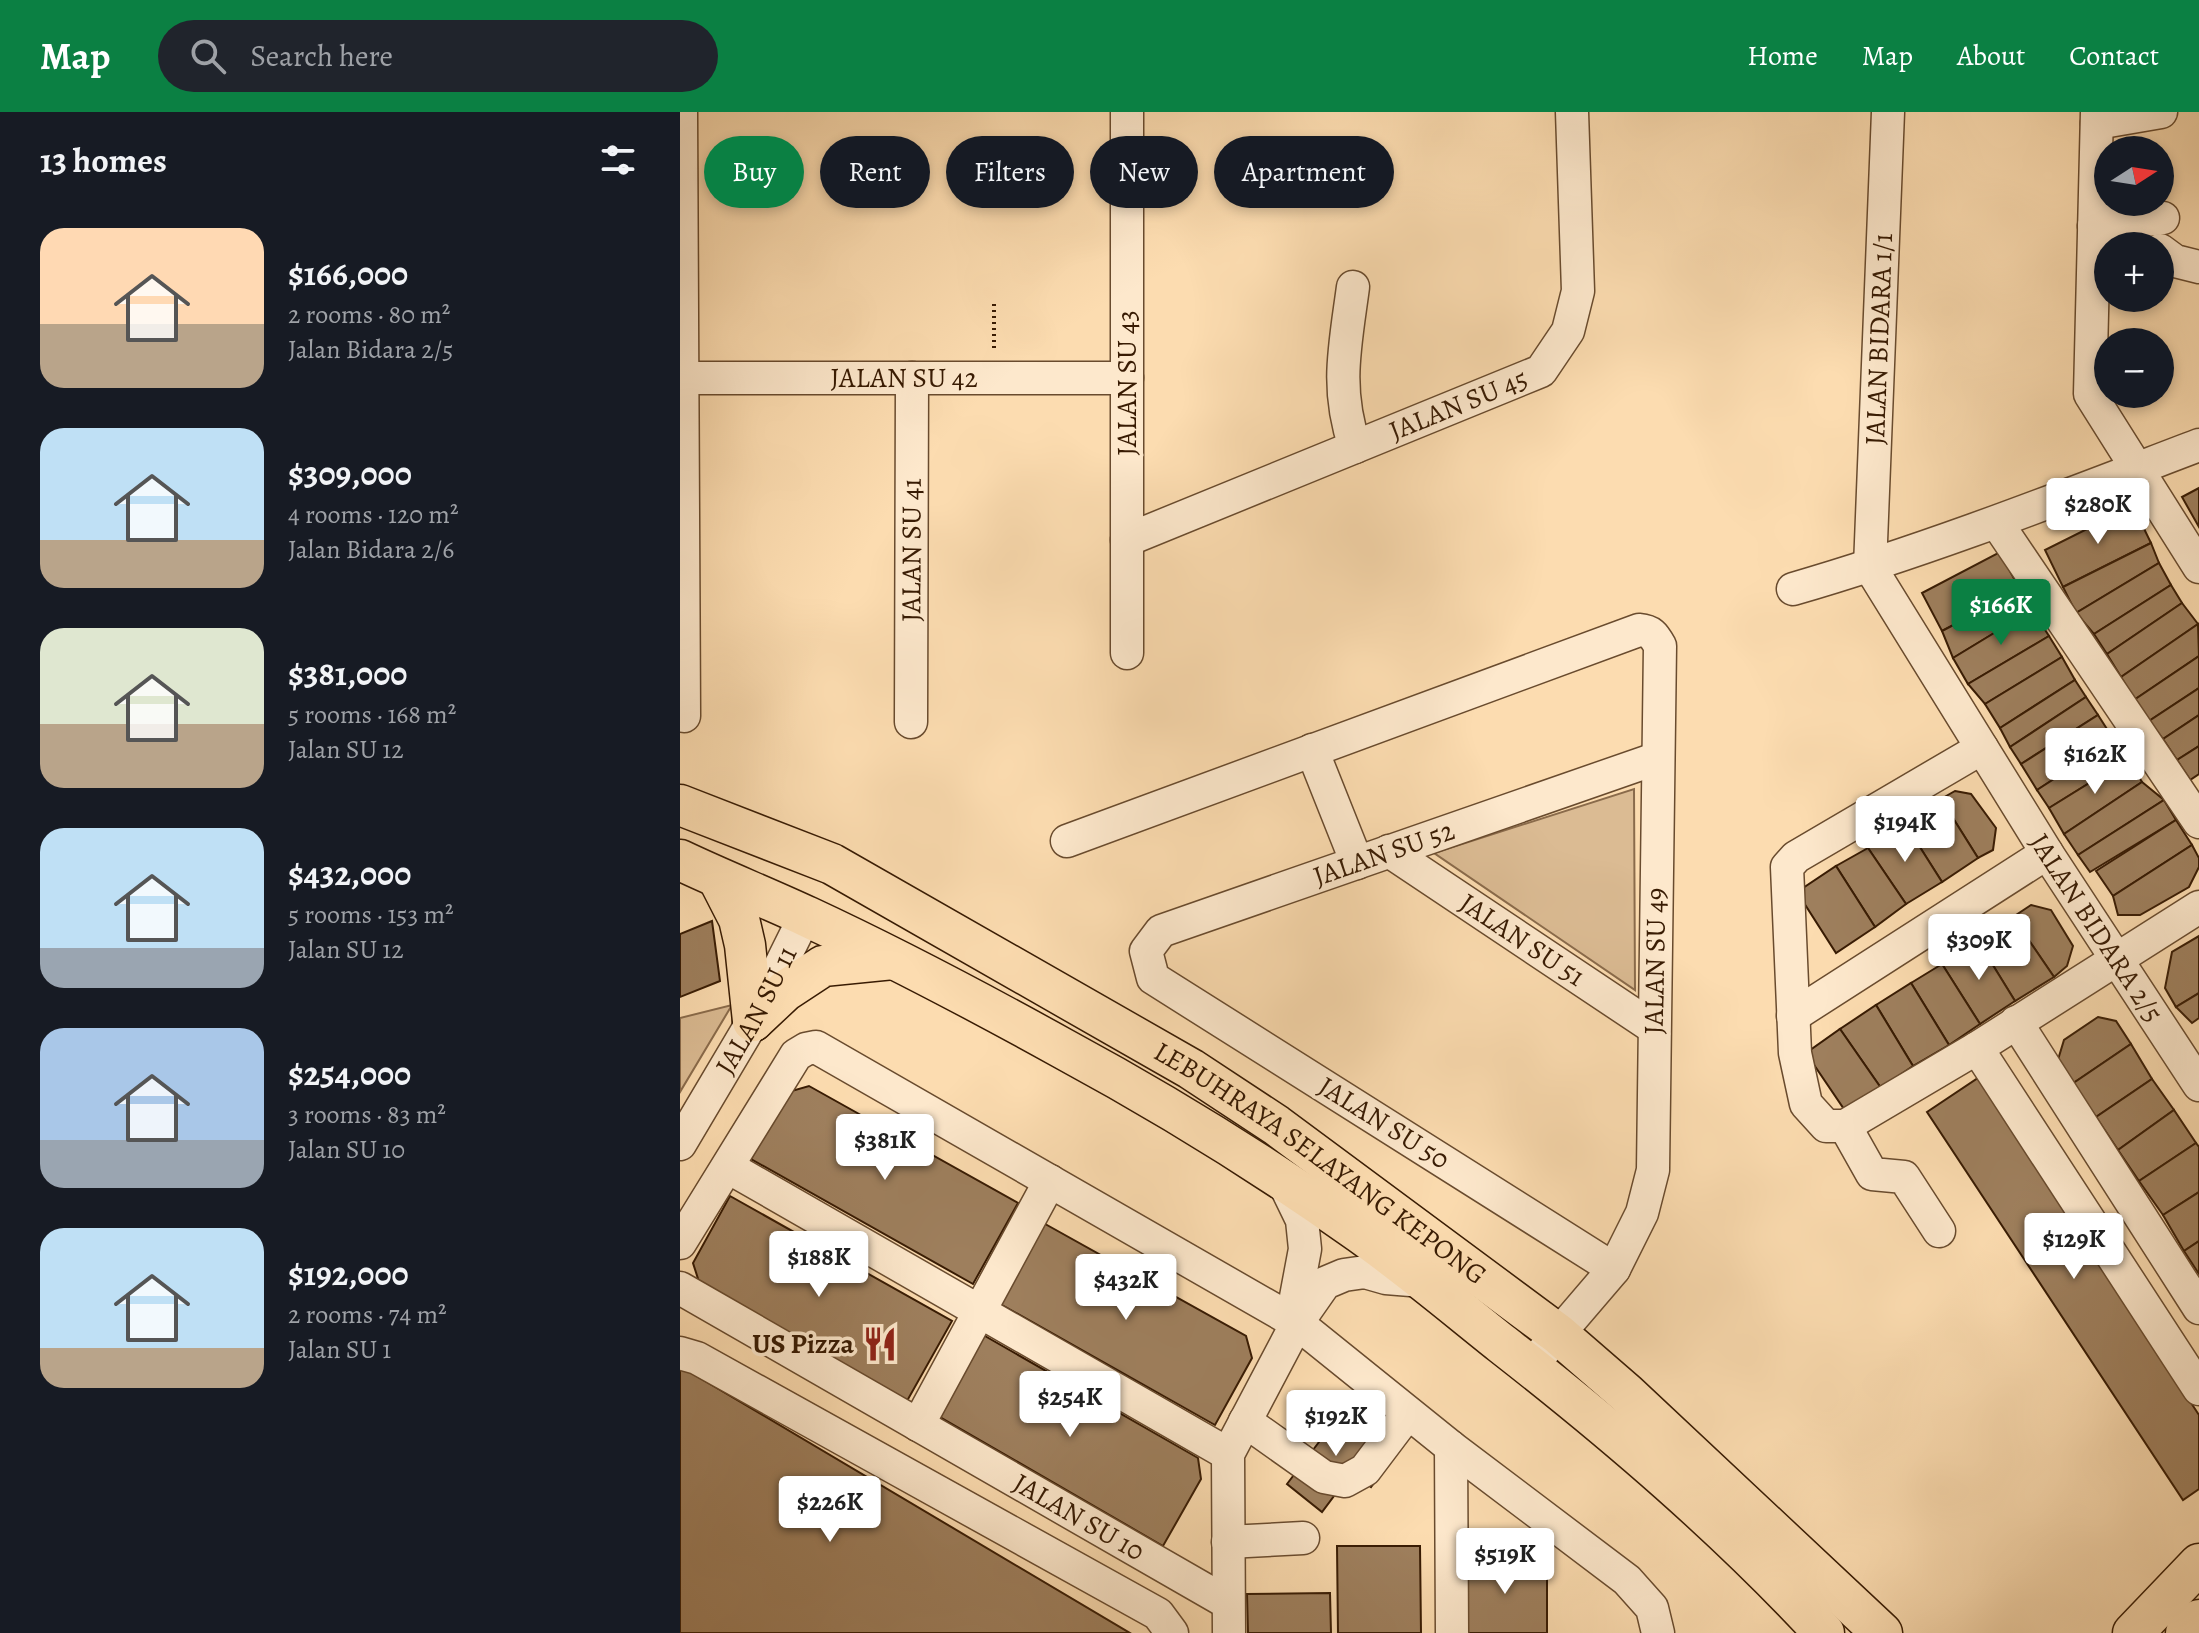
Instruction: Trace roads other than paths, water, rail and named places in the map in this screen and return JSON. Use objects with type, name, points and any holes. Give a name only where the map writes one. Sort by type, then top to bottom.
[{"type":"main road","name":"LEBUHRAYA SELAYANG KEPONG","points":[[680,805],[832,864],[1191,1069],[1276,1125],[1558,1334],[1882,1633]]},
{"type":"main road","name":"LEBUHRAYA SELAYANG KEPONG","points":[[689,860],[893,959],[1065,1049],[1200,1128],[1354,1228],[1531,1366],[1697,1506],[1824,1633]]},
{"type":"main road","points":[[689,860],[779,873],[796,889],[805,916],[828,909],[857,911],[939,936],[964,940]]},
{"type":"main road","points":[[689,860],[739,919],[745,945],[753,1021]]},
{"type":"main road","points":[[753,1021],[785,991],[823,966],[893,959]]},
{"type":"main road","points":[[2133,1633],[2199,1564]]},
{"type":"main road","points":[[2186,1633],[2199,1620]]},
{"type":"street","points":[[681,112],[684,716]]},
{"type":"street","name":"JALAN SU 43","points":[[1127,112],[1127,653]]},
{"type":"street","name":"JALAN SU 45","points":[[1127,540],[1541,371],[1568,331],[1578,291],[1572,112]]},
{"type":"street","name":"JALAN BIDARA 1/1","points":[[1870,567],[1888,112]]},
{"type":"street","points":[[2161,112],[2097,118],[2090,394],[2199,567]]},
{"type":"street","points":[[2094,226],[2147,232]]},
{"type":"street","points":[[2174,260],[2199,267]]},
{"type":"street","points":[[1353,287],[1342,366],[1345,418],[1355,447]]},
{"type":"street","name":"JALAN SU 42","points":[[682,378],[1127,378]]},
{"type":"street","name":"JALAN SU 41","points":[[911,722],[912,378]]},
{"type":"street","points":[[1793,589],[1870,567],[1997,523],[2199,445]]},
{"type":"street","points":[[1997,523],[2199,822]]},
{"type":"street","name":"JALAN BIDARA 2/5","points":[[1870,567],[2047,853],[2199,1085]]},
{"type":"street","name":"JALAN SU 49","points":[[1312,750],[1639,630],[1654,635],[1660,646],[1653,1170],[1642,1213],[1614,1269],[1531,1366]]},
{"type":"street","points":[[1982,748],[1796,857],[1787,867],[1795,1053],[1806,1104],[1826,1126],[1845,1126],[1977,1048],[2199,907]]},
{"type":"street","points":[[1067,841],[1312,750],[1357,863]]},
{"type":"street","name":"JALAN SU 52","points":[[1153,978],[1146,951],[1161,931],[1658,758]]},
{"type":"street","name":"JALAN SU 51","points":[[1389,851],[1654,1028]]},
{"type":"street","points":[[1793,1016],[2047,853]]},
{"type":"street","name":"JALAN SU 11","points":[[680,1144],[753,1021],[805,916]]},
{"type":"street","name":"JALAN SU 50","points":[[1153,978],[1614,1269]]},
{"type":"street","points":[[2016,1022],[2199,1308]]},
{"type":"street","points":[[680,1243],[796,1055],[816,1047],[1297,1323],[1451,1447],[1627,1580],[1652,1608],[1658,1633]]},
{"type":"street","points":[[1977,1048],[2199,1389]]},
{"type":"street","points":[[1845,1126],[1872,1174],[1904,1177],[1939,1231]]},
{"type":"street","points":[[728,1167],[1228,1454]]},
{"type":"street","points":[[918,1425],[1050,1181]]},
{"type":"street","points":[[1284,1183],[1302,1220],[1305,1249],[1296,1297],[1297,1323]]},
{"type":"street","points":[[1228,1618],[1228,1454],[1297,1323],[1325,1283],[1344,1275],[1365,1272],[1386,1278],[1423,1281]]},
{"type":"street","name":"JALAN SU 10","points":[[680,1288],[918,1425],[1228,1618]]},
{"type":"street","points":[[680,1353],[697,1358],[1158,1614],[1172,1633]]},
{"type":"street","points":[[1245,1421],[1324,1477],[1345,1481],[1365,1470],[1408,1413]]},
{"type":"street","points":[[1451,1447],[1452,1633]]},
{"type":"street","points":[[1228,1542],[1303,1538]]},
{"type":"place","name":"US Pizza","points":[[880,1344]]}]
